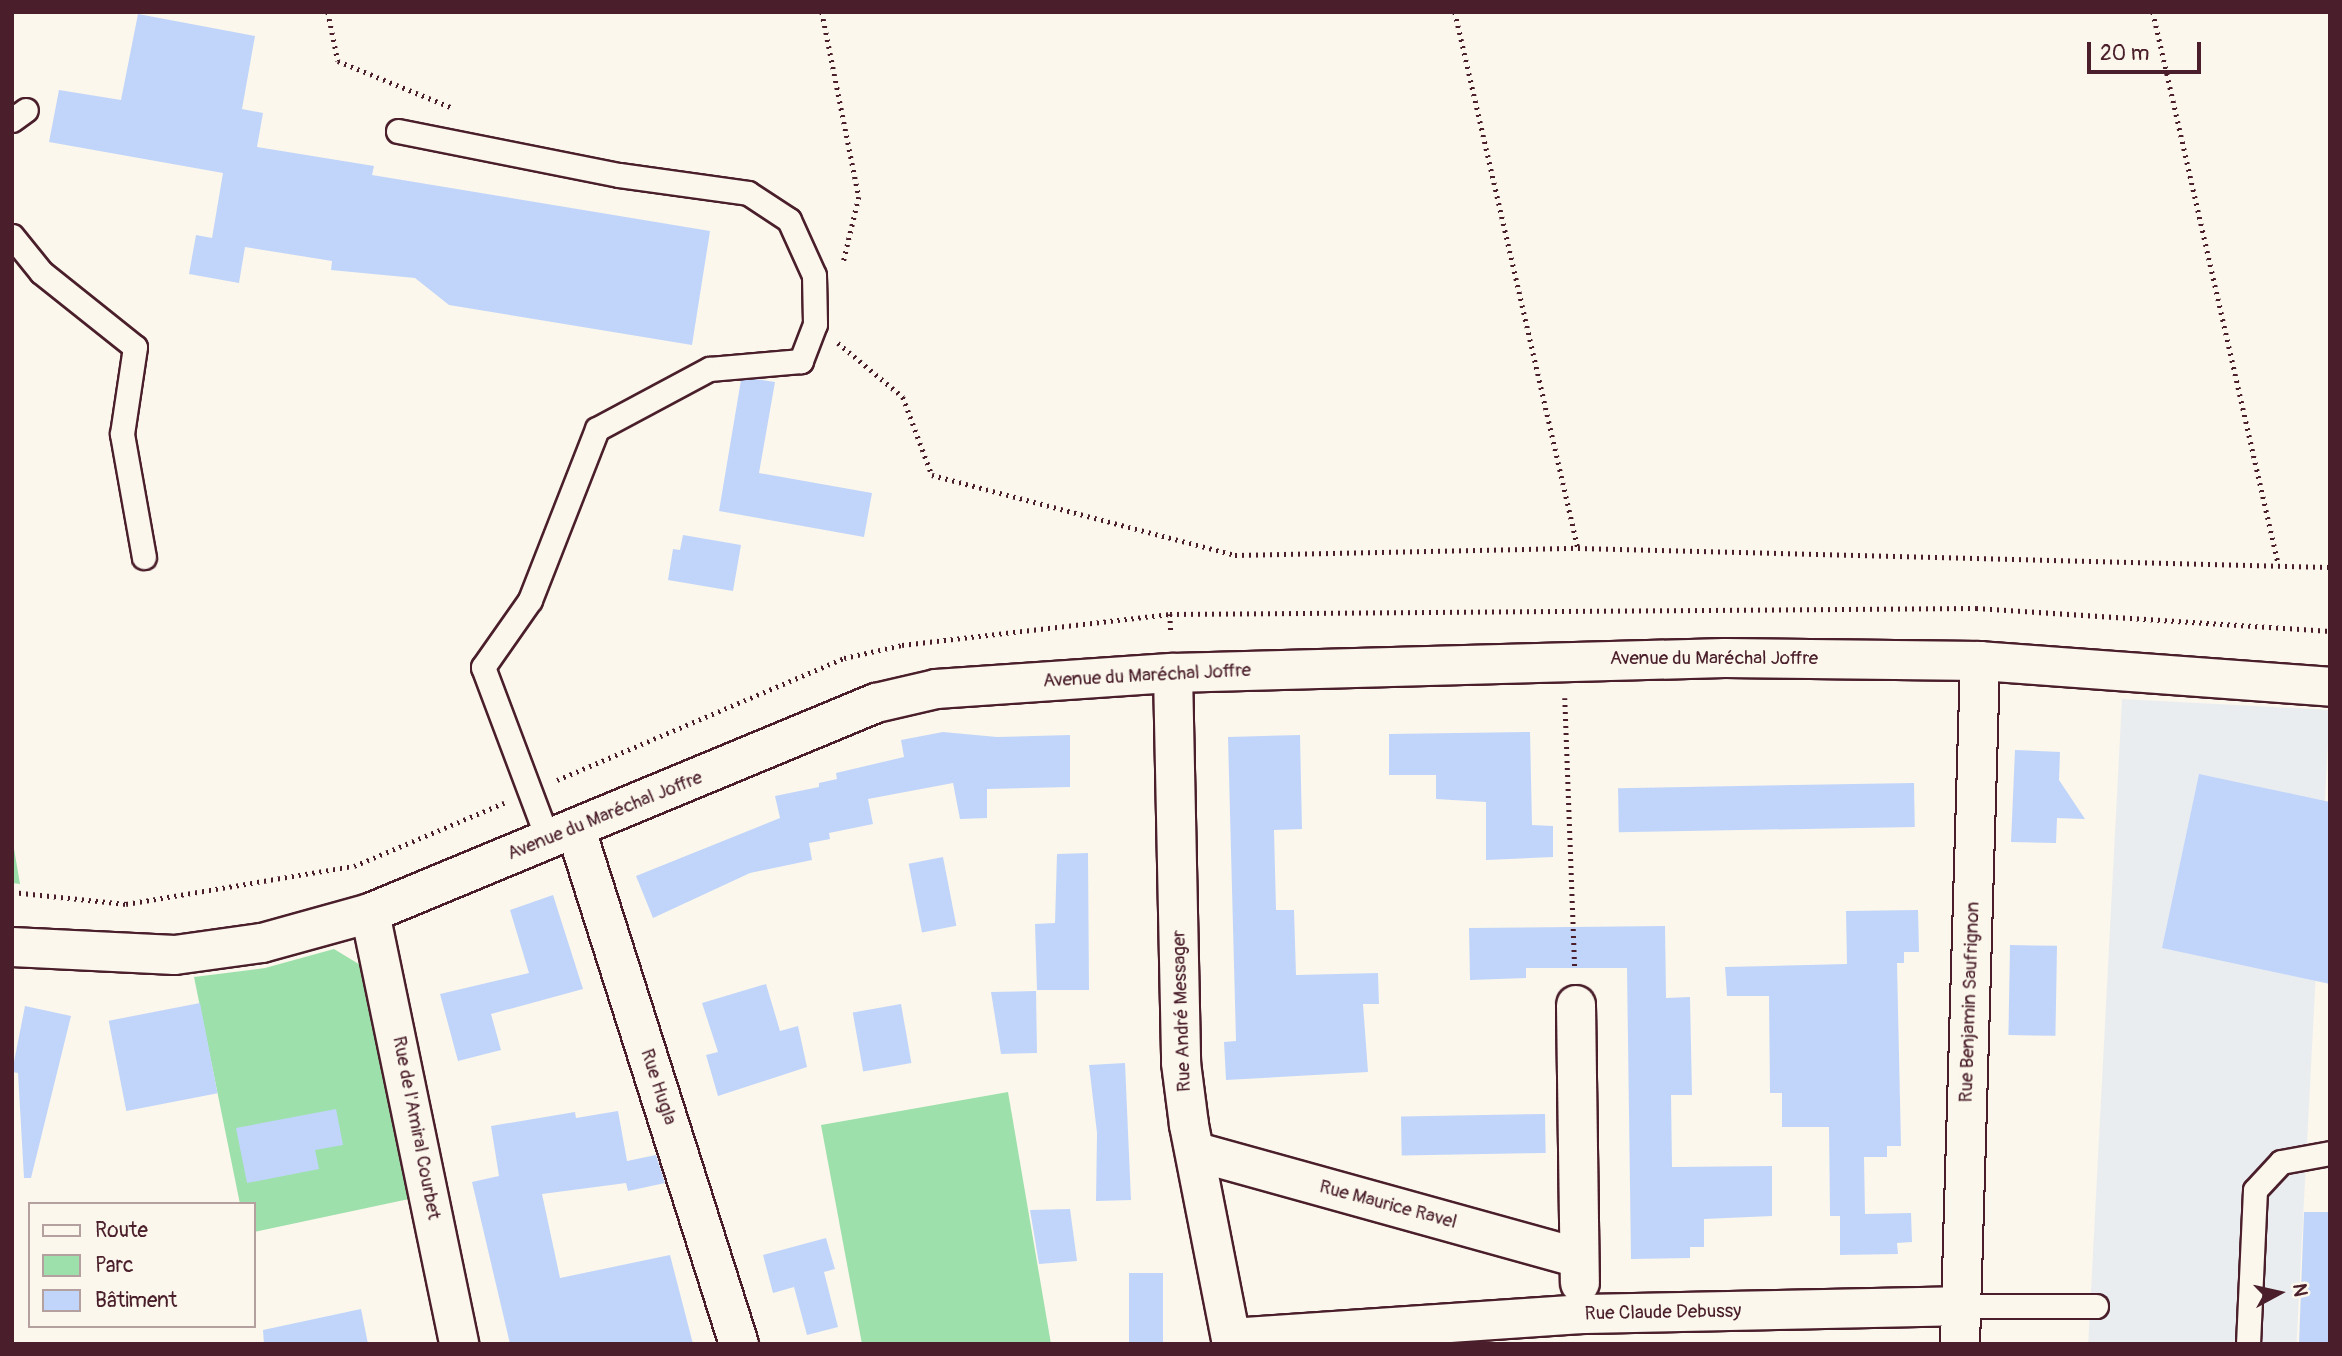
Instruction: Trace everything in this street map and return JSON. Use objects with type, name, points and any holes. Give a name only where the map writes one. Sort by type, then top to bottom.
[{"type":"street","name":"Avenue du Maréchal Joffre","points":[[12,947],[175,956],[262,943],[370,913],[876,703],[936,689],[1173,673],[1564,659],[1980,661],[2330,687]]},
{"type":"street","name":"Rue Benjamin Saufrignon","points":[[1960,1344],[1980,661]]},
{"type":"street","name":"Rue André Messager","points":[[1173,673],[1181,1063],[1232,1341]]},
{"type":"street","name":"Rue Hugla","points":[[562,835],[739,1344]]},
{"type":"street","name":"Rue de l'Amiral Courbet","points":[[370,913],[459,1344]]},
{"type":"street","points":[[1576,1005],[1581,1314]]},
{"type":"street","name":"Rue Maurice Ravel","points":[[1197,1152],[1580,1258]]},
{"type":"street","name":"Rue Claude Debussy","points":[[1232,1341],[1581,1314],[1961,1306]]},
{"type":"lane","points":[[398,131],[619,175],[748,193],[789,220],[814,275],[815,324],[801,361],[709,369],[597,429],[530,600],[482,667],[562,835]]},
{"type":"lane","points":[[12,236],[41,272],[135,347],[121,434],[144,557]]},
{"type":"lane","points":[[2248,1344],[2255,1190],[2265,1173],[2281,1162],[2330,1153]]},
{"type":"lane","name":"Rue Claude Debussy","points":[[1961,1306],[2096,1306]]},
{"type":"path","points":[[328,12],[338,61],[466,113]]},
{"type":"path","points":[[822,12],[859,197],[841,268]]},
{"type":"path","points":[[1455,12],[1578,548]]},
{"type":"path","points":[[2153,12],[2278,562]]},
{"type":"path","points":[[815,324],[904,397],[932,475],[1235,555],[1578,548],[2278,562],[2330,567]]},
{"type":"path","points":[[1564,659],[1576,1005]]},
{"type":"shaded area","points":[[2122,699],[2330,710],[2296,1344],[2088,1343]]},
{"type":"green space","points":[[12,837],[20,884],[12,883]]},
{"type":"green space","points":[[334,949],[362,966],[409,1199],[256,1232],[256,1202],[240,1202],[194,977],[265,968]]},
{"type":"green space","points":[[1008,1092],[1051,1344],[862,1344],[821,1125]]},
{"type":"building","points":[[138,14],[255,36],[242,109],[263,113],[257,147],[374,166],[372,175],[710,231],[692,345],[449,305],[415,278],[331,270],[332,261],[245,247],[239,283],[189,274],[196,235],[212,238],[223,173],[49,142],[59,90],[121,100]]},
{"type":"building","points":[[741,380],[775,382],[759,473],[872,493],[864,537],[719,511]]},
{"type":"building","points":[[683,535],[741,545],[733,591],[668,580],[673,549],[680,550]]},
{"type":"building","points":[[943,732],[997,737],[1070,735],[1070,787],[987,789],[987,818],[960,819],[953,783],[868,799],[873,824],[829,833],[830,839],[809,843],[812,860],[750,873],[653,918],[636,876],[780,818],[775,796],[819,787],[819,783],[837,779],[836,773],[904,757],[901,740]]},
{"type":"building","points":[[1530,732],[1532,825],[1553,826],[1553,857],[1486,860],[1486,802],[1436,799],[1436,775],[1389,775],[1389,734]]},
{"type":"building","points":[[1300,735],[1302,829],[1274,830],[1276,910],[1294,910],[1296,975],[1378,973],[1379,1004],[1363,1004],[1368,1072],[1226,1080],[1224,1042],[1236,1041],[1228,737]]},
{"type":"building","points":[[2015,750],[2060,752],[2059,780],[2085,819],[2057,818],[2056,843],[2011,842]]},
{"type":"building","points":[[2199,774],[2330,802],[2330,984],[2162,948]]},
{"type":"building","points":[[1914,783],[1915,827],[1619,832],[1618,788]]},
{"type":"building","points":[[1088,853],[1089,990],[1037,990],[1035,924],[1055,923],[1057,854]]},
{"type":"building","points":[[943,857],[956,926],[922,932],[909,864]]},
{"type":"building","points":[[553,895],[583,989],[491,1014],[501,1050],[458,1061],[440,994],[529,973],[510,910]]},
{"type":"building","points":[[1918,910],[1919,952],[1904,952],[1904,963],[1897,963],[1901,1146],[1887,1146],[1887,1157],[1864,1157],[1865,1214],[1911,1213],[1912,1242],[1897,1243],[1898,1254],[1840,1255],[1840,1216],[1830,1216],[1829,1127],[1782,1127],[1782,1093],[1770,1093],[1769,996],[1727,996],[1725,967],[1847,964],[1846,911]]},
{"type":"building","points":[[1665,926],[1666,998],[1690,997],[1692,1095],[1671,1095],[1672,1167],[1772,1166],[1772,1216],[1704,1219],[1704,1247],[1690,1247],[1690,1258],[1631,1259],[1627,968],[1526,968],[1526,978],[1470,980],[1469,928]]},
{"type":"building","points":[[2010,945],[2057,946],[2055,1036],[2008,1035]]},
{"type":"building","points":[[766,984],[780,1031],[798,1026],[807,1067],[718,1096],[706,1055],[718,1052],[702,1003]]},
{"type":"building","points":[[1036,991],[1037,1053],[1001,1054],[991,992]]},
{"type":"building","points":[[200,1003],[218,1093],[126,1111],[109,1021]]},
{"type":"building","points":[[901,1004],[911,1063],[863,1072],[853,1013]]},
{"type":"building","points":[[25,1006],[71,1016],[31,1178],[24,1178],[18,1073],[12,1072]]},
{"type":"building","points":[[1125,1063],[1131,1200],[1096,1201],[1097,1133],[1089,1065]]},
{"type":"building","points":[[336,1109],[343,1145],[315,1150],[319,1169],[247,1183],[236,1128]]},
{"type":"building","points":[[618,1111],[627,1161],[656,1155],[665,1183],[628,1191],[626,1183],[542,1194],[560,1278],[670,1255],[693,1344],[510,1344],[472,1182],[499,1176],[491,1126],[575,1112],[576,1118]]},
{"type":"building","points":[[1545,1114],[1546,1153],[1402,1156],[1401,1117]]},
{"type":"building","points":[[1070,1209],[1077,1261],[1039,1264],[1030,1210]]},
{"type":"building","points":[[2304,1212],[2330,1212],[2330,1344],[2299,1344]]},
{"type":"building","points":[[826,1238],[835,1269],[824,1272],[838,1327],[807,1335],[794,1287],[773,1293],[763,1255]]},
{"type":"building","points":[[1129,1273],[1163,1273],[1163,1344],[1129,1344]]},
{"type":"building","points":[[361,1309],[368,1344],[264,1344],[263,1330]]}]
